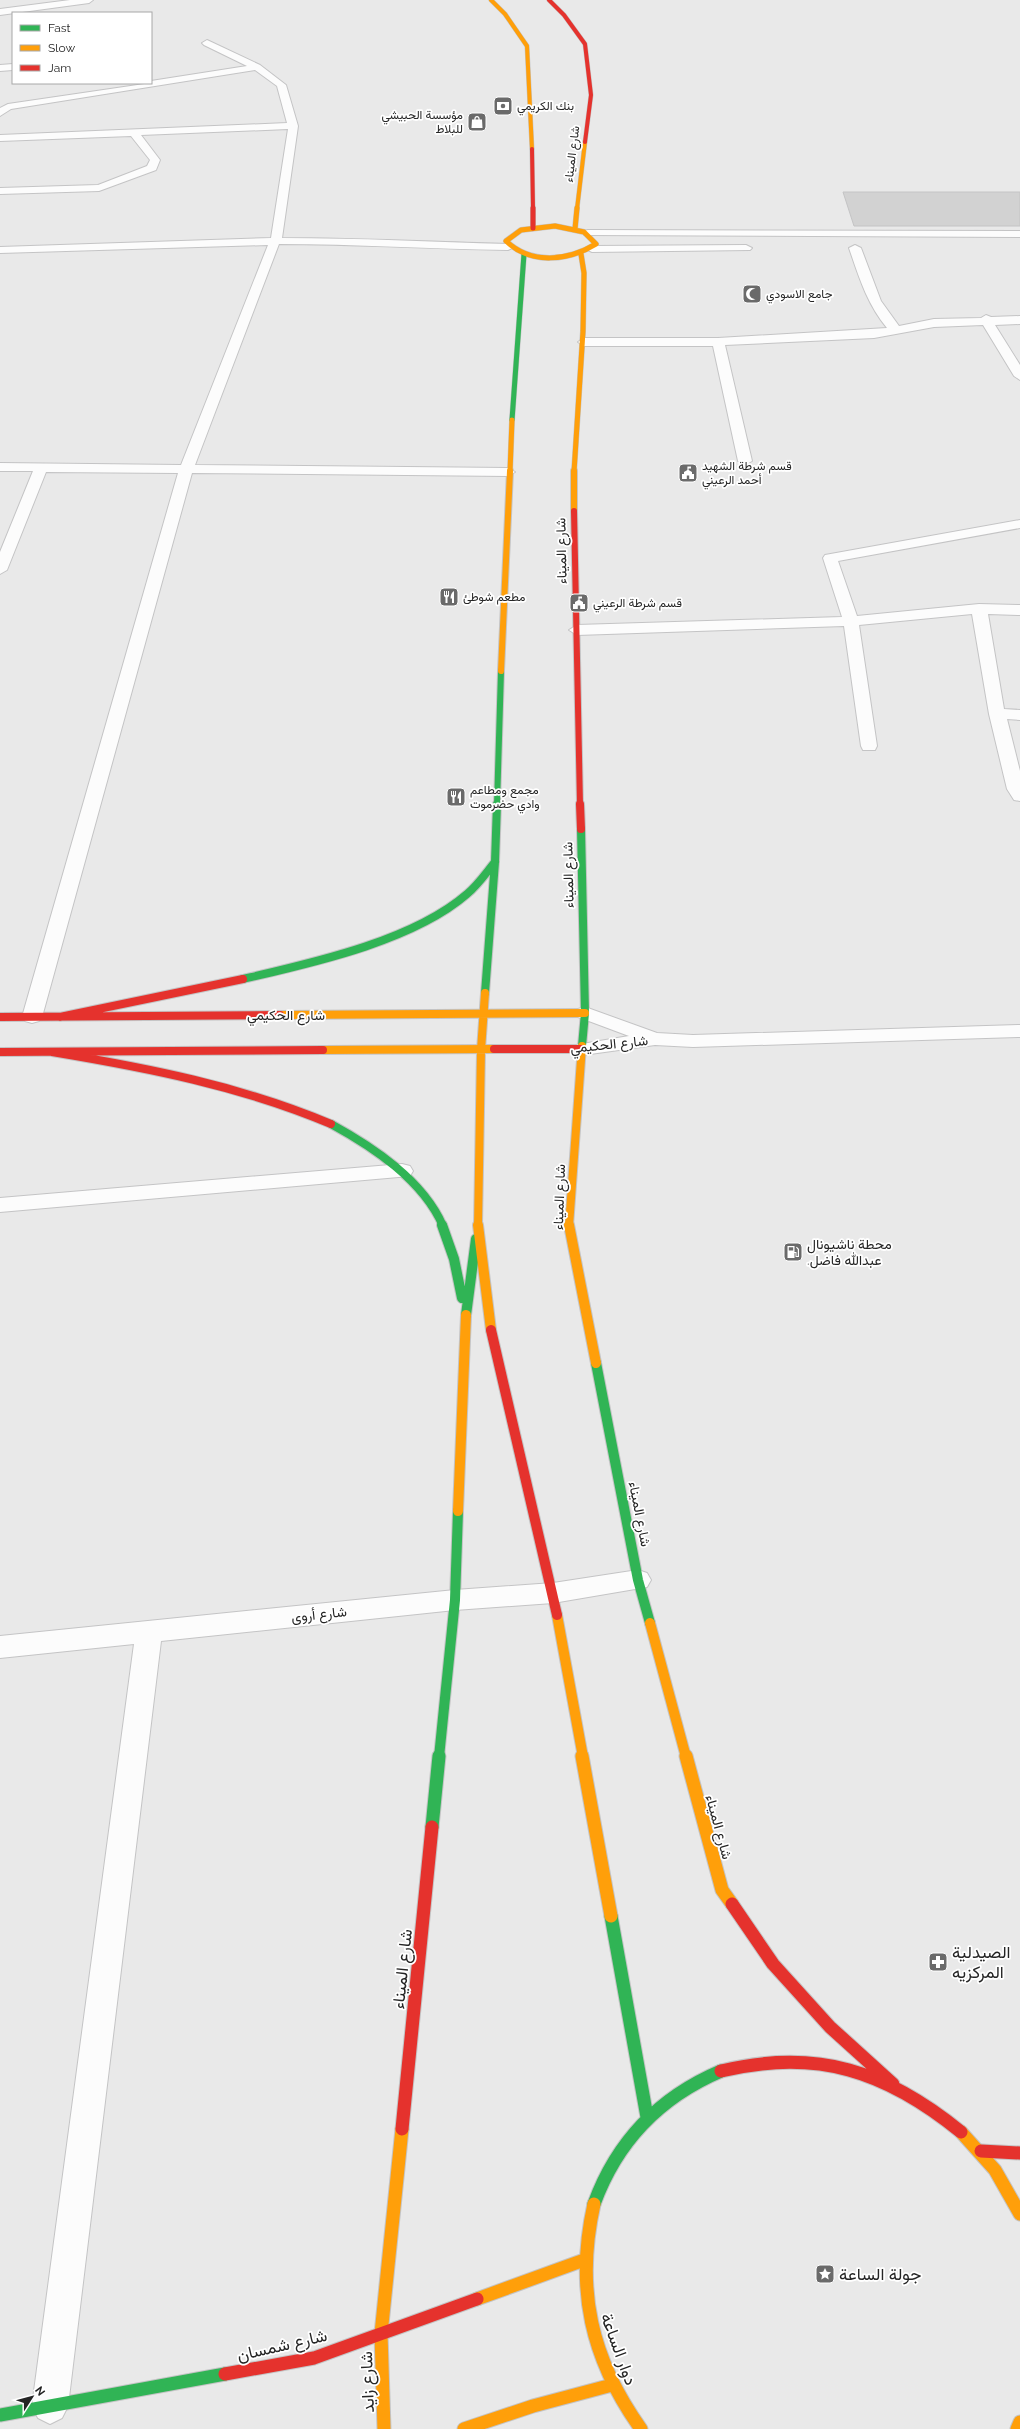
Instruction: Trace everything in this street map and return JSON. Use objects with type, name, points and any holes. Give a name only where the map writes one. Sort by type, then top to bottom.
[{"type":"main road","points":[[491,0],[505,14],[527,46],[531,98],[533,228]]},
{"type":"main road","name":"شارع الميناء","points":[[549,0],[564,15],[585,44],[591,95],[575,229]]},
{"type":"main road","points":[[587,251],[564,257],[524,254],[509,241],[533,228],[554,226],[575,229],[588,233]]},
{"type":"main road","name":"شارع الميناء","points":[[588,233],[595,238],[596,244],[587,251],[583,278],[584,342],[573,470],[586,1012],[569,1225],[638,1580],[722,1890],[773,1964],[830,2027],[893,2084]]},
{"type":"main road","name":"شارع الميناء","points":[[381,2334],[455,1600],[466,1315],[478,1224],[481,1050],[495,862],[508,472],[524,254]]},
{"type":"main road","points":[[60,1017],[212,987],[308,963],[397,933],[432,917],[463,897],[495,862]]},
{"type":"main road","name":"شارع الحكيمي","points":[[0,1017],[586,1012]]},
{"type":"main road","name":"شارع الحكيمي","points":[[0,1052],[583,1049]]},
{"type":"main road","points":[[52,1052],[157,1069],[254,1094],[320,1117],[371,1146],[402,1171],[434,1209],[452,1246],[466,1315]]},
{"type":"main road","name":"شارع الميناء","points":[[478,1224],[491,1329],[553,1593],[647,2116]]},
{"type":"main road","name":"دوار الساعة","points":[[641,2429],[629,2421],[612,2385],[589,2322],[584,2260],[589,2218],[603,2180],[622,2146],[647,2116],[688,2086],[736,2066],[788,2060],[842,2066],[893,2084],[940,2113],[981,2151],[1016,2202],[1020,2214]]},
{"type":"main road","points":[[981,2151],[1020,2153]]},
{"type":"main road","name":"شارع شمسان","points":[[0,2416],[314,2358],[584,2260]]},
{"type":"main road","name":"شارع زايد","points":[[381,2334],[384,2429]]},
{"type":"main road","points":[[464,2429],[533,2406],[612,2385]]},
{"type":"main road","points":[[1017,2429],[1020,2422]]},
{"type":"street","points":[[0,12],[89,0]]},
{"type":"street","points":[[32,1017],[186,470],[279,231],[293,126],[281,85],[257,67],[207,43]]},
{"type":"street","points":[[0,68],[12,66]]},
{"type":"street","points":[[0,113],[8,108],[257,67]]},
{"type":"street","points":[[78,87],[92,94]]},
{"type":"street","points":[[0,138],[135,134],[293,126]]},
{"type":"street","points":[[0,191],[99,188],[138,175],[152,168],[155,160],[135,134]]},
{"type":"street","points":[[588,233],[1020,234]]},
{"type":"street","points":[[373,241],[412,236],[454,234]]},
{"type":"street","points":[[496,235],[509,241]]},
{"type":"street","points":[[0,250],[274,241],[373,241],[414,245],[509,241]]},
{"type":"street","points":[[587,251],[759,248]]},
{"type":"street","points":[[839,248],[871,248]]},
{"type":"street","points":[[855,248],[873,301],[879,312],[895,329]]},
{"type":"street","points":[[986,320],[1020,376]]},
{"type":"street","points":[[584,342],[718,342],[874,334],[934,323],[1020,320]]},
{"type":"street","points":[[718,342],[745,461]]},
{"type":"street","points":[[0,467],[508,472]]},
{"type":"street","points":[[0,570],[41,468]]},
{"type":"street","points":[[869,746],[851,621],[830,558],[1020,524]]},
{"type":"street","points":[[577,630],[851,621],[979,609],[1020,610]]},
{"type":"street","points":[[979,609],[997,714],[1016,789],[1020,796]]},
{"type":"street","points":[[997,714],[1020,715]]},
{"type":"street","name":"شارع الحكيمي","points":[[586,1012],[655,1039]]},
{"type":"street","points":[[655,1039],[693,1041],[1020,1031]]},
{"type":"street","name":"شارع الحكيمي","points":[[583,1049],[655,1039]]},
{"type":"street","points":[[0,1205],[402,1171]]},
{"type":"street","name":"شارع أروى","points":[[0,1647],[455,1600],[553,1593],[638,1580]]},
{"type":"street","points":[[50,2406],[148,1632]]},
{"type":"building","points":[[843,192],[1020,192],[1020,226],[854,226]]},
{"type":"traffic: fast","points":[[512,420],[524,254]]},
{"type":"traffic: fast","points":[[485,993],[495,862],[501,671]]},
{"type":"traffic: fast","points":[[581,829],[585,1013],[582,1046]]},
{"type":"traffic: fast","points":[[243,979],[297,966],[357,948],[415,925],[462,898],[475,886],[495,862]]},
{"type":"traffic: fast","points":[[331,1124],[378,1153],[408,1178],[421,1192],[441,1222],[448,1240],[462,1298]]},
{"type":"traffic: fast","points":[[466,1315],[476,1239]]},
{"type":"traffic: fast","points":[[596,1363],[638,1580],[650,1623]]},
{"type":"traffic: fast","points":[[432,1827],[455,1600],[458,1511]]},
{"type":"traffic: fast","points":[[611,1916],[647,2117]]},
{"type":"traffic: fast","points":[[594,2204],[602,2182],[613,2161],[626,2141],[642,2123],[660,2106],[679,2092],[700,2080],[721,2071]]},
{"type":"traffic: fast","points":[[0,2415],[225,2374]]},
{"type":"traffic: slow","points":[[491,0],[505,14],[527,46],[532,149]]},
{"type":"traffic: slow","points":[[575,229],[585,142]]},
{"type":"traffic: slow","points":[[555,226],[573,228],[584,232],[589,235],[596,244],[575,254],[550,258],[525,254],[514,249],[506,241],[521,230],[555,226]]},
{"type":"traffic: slow","points":[[574,511],[575,459],[583,331],[584,273],[581,254]]},
{"type":"traffic: slow","points":[[501,671],[512,420]]},
{"type":"traffic: slow","points":[[485,993],[481,1050],[478,1224],[491,1330]]},
{"type":"traffic: slow","points":[[280,1015],[585,1013]]},
{"type":"traffic: slow","points":[[582,1046],[569,1225],[596,1363]]},
{"type":"traffic: slow","points":[[323,1050],[494,1049]]},
{"type":"traffic: slow","points":[[458,1511],[466,1315]]},
{"type":"traffic: slow","points":[[557,1615],[611,1916]]},
{"type":"traffic: slow","points":[[650,1623],[722,1890],[732,1904]]},
{"type":"traffic: slow","points":[[384,2429],[381,2334],[402,2129]]},
{"type":"traffic: slow","points":[[961,2132],[979,2150],[995,2170],[1020,2214]]},
{"type":"traffic: slow","points":[[594,2204],[588,2233],[585,2262],[586,2292],[591,2322],[599,2351],[610,2379],[624,2405],[641,2429]]},
{"type":"traffic: slow","points":[[477,2299],[584,2260]]},
{"type":"traffic: slow","points":[[464,2429],[533,2406],[612,2385]]},
{"type":"traffic: slow","points":[[1017,2429],[1020,2422]]},
{"type":"traffic: jam","points":[[549,0],[564,15],[585,44],[591,95],[585,142]]},
{"type":"traffic: jam","points":[[532,149],[533,228]]},
{"type":"traffic: jam","points":[[574,511],[581,829]]},
{"type":"traffic: jam","points":[[60,1017],[243,979]]},
{"type":"traffic: jam","points":[[0,1017],[280,1015]]},
{"type":"traffic: jam","points":[[494,1049],[583,1049]]},
{"type":"traffic: jam","points":[[0,1052],[323,1050]]},
{"type":"traffic: jam","points":[[52,1052],[159,1071],[229,1087],[297,1110],[331,1124]]},
{"type":"traffic: jam","points":[[491,1330],[557,1615]]},
{"type":"traffic: jam","points":[[402,2129],[432,1827]]},
{"type":"traffic: jam","points":[[732,1904],[773,1964],[830,2027],[893,2084]]},
{"type":"traffic: jam","points":[[721,2071],[753,2063],[785,2061],[817,2063],[849,2069],[880,2080],[909,2094],[936,2112],[961,2132]]},
{"type":"traffic: jam","points":[[981,2151],[1020,2153]]},
{"type":"traffic: jam","points":[[225,2374],[314,2358],[477,2299]]},
{"type":"place","name":"بنك الكريمي","points":[[503,106]]},
{"type":"place","name":"مؤسسة الحبيشي للبلاط","points":[[477,122]]},
{"type":"place","name":"جامع الاسودي","points":[[752,294]]},
{"type":"place","name":"قسم شرطة الشهيد أحمد الرعيني","points":[[688,473]]},
{"type":"place","name":"مطعم شوطئ","points":[[449,597]]},
{"type":"place","name":"قسم شرطة الرعيني","points":[[579,603]]},
{"type":"place","name":"مجمع ومطاعم وادي حضرموت","points":[[456,797]]},
{"type":"place","name":"محطة ناشيونال .عبدالله فاضل","points":[[793,1252]]},
{"type":"place","name":"الصيدلية المركزيه","points":[[938,1962]]},
{"type":"place","name":"جولة الساعة","points":[[825,2274]]}]
